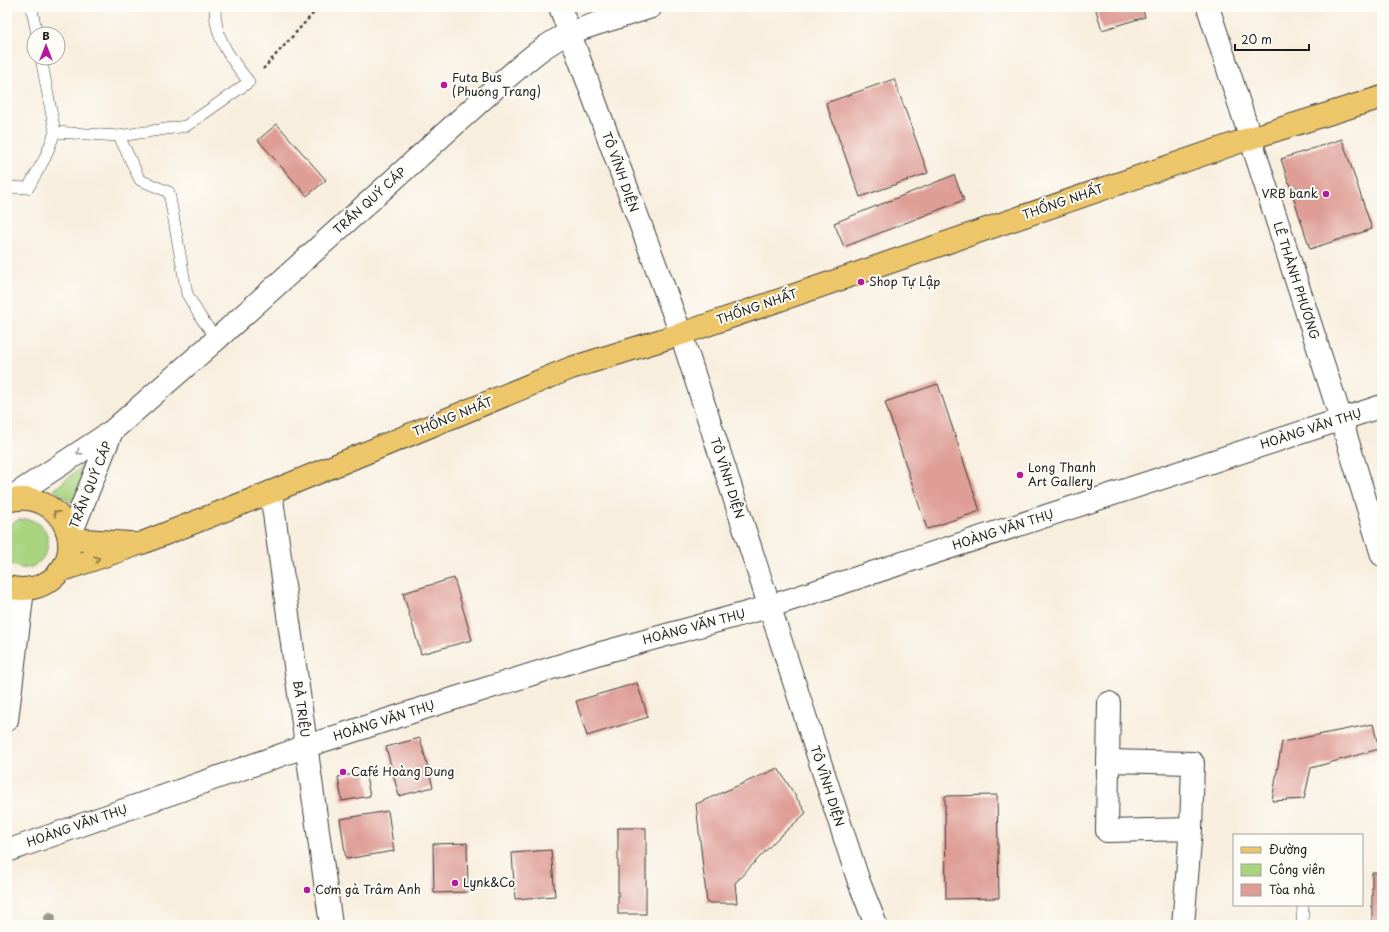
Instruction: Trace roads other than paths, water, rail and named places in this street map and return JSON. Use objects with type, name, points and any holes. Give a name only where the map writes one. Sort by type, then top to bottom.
[{"type":"main road","name":"THỐNG NHẤT","points":[[60,571],[142,543],[272,492],[571,368],[681,334],[1251,138],[1382,97]]},
{"type":"main road","name":"THỐNG NHẤT","points":[[7,500],[24,498],[37,500],[49,506],[59,515],[66,526],[69,539],[66,561],[60,571],[50,581],[37,587],[11,588]]},
{"type":"main road","name":"THỐNG NHẤT","points":[[69,539],[142,543]]},
{"type":"street","name":"TÔ VĨNH DIỆN","points":[[560,7],[681,334],[768,606],[859,882],[876,925]]},
{"type":"street","name":"TRẦN QUÝ CÁP","points":[[7,500],[112,431],[217,339],[494,89],[548,45],[569,34],[651,7]]},
{"type":"street","name":"LÊ THÀNH PHƯƠNG","points":[[1208,7],[1341,419],[1382,555]]},
{"type":"street","name":"HOÀNG VĂN THỤ","points":[[7,851],[306,746],[590,656],[768,606],[1382,406]]},
{"type":"street","name":"TRẦN QUÝ CÁP","points":[[69,539],[112,431]]},
{"type":"street","name":"BÀ TRIỆU","points":[[272,492],[331,925]]},
{"type":"street","points":[[7,720],[11,588]]},
{"type":"street","points":[[1109,703],[1108,831],[1191,830]]},
{"type":"street","points":[[1108,761],[1193,763],[1191,830],[1183,925]]},
{"type":"lane","points":[[55,132],[120,136],[186,126],[249,82],[228,55],[219,36],[215,18],[215,7]]},
{"type":"lane","points":[[31,8],[35,26]]},
{"type":"lane","points":[[7,187],[28,188],[44,158],[55,132],[43,66]]},
{"type":"lane","points":[[120,136],[140,180],[170,192],[187,294],[201,318],[217,339]]},
{"type":"lane","points":[[1302,925],[1303,906]]},
{"type":"place","name":"Futa Bus (Phuong Trang)","points":[[444,85]]},
{"type":"place","name":"VRB bank","points":[[1326,194]]},
{"type":"place","name":"Shop Tự Lập","points":[[861,282]]},
{"type":"place","name":"Long Thanh Art Gallery","points":[[1020,475]]},
{"type":"place","name":"Café Hoàng Dung","points":[[343,772]]},
{"type":"place","name":"Lynk&Co","points":[[455,883]]},
{"type":"place","name":"Cơm gà Trâm Anh","points":[[307,890]]}]
